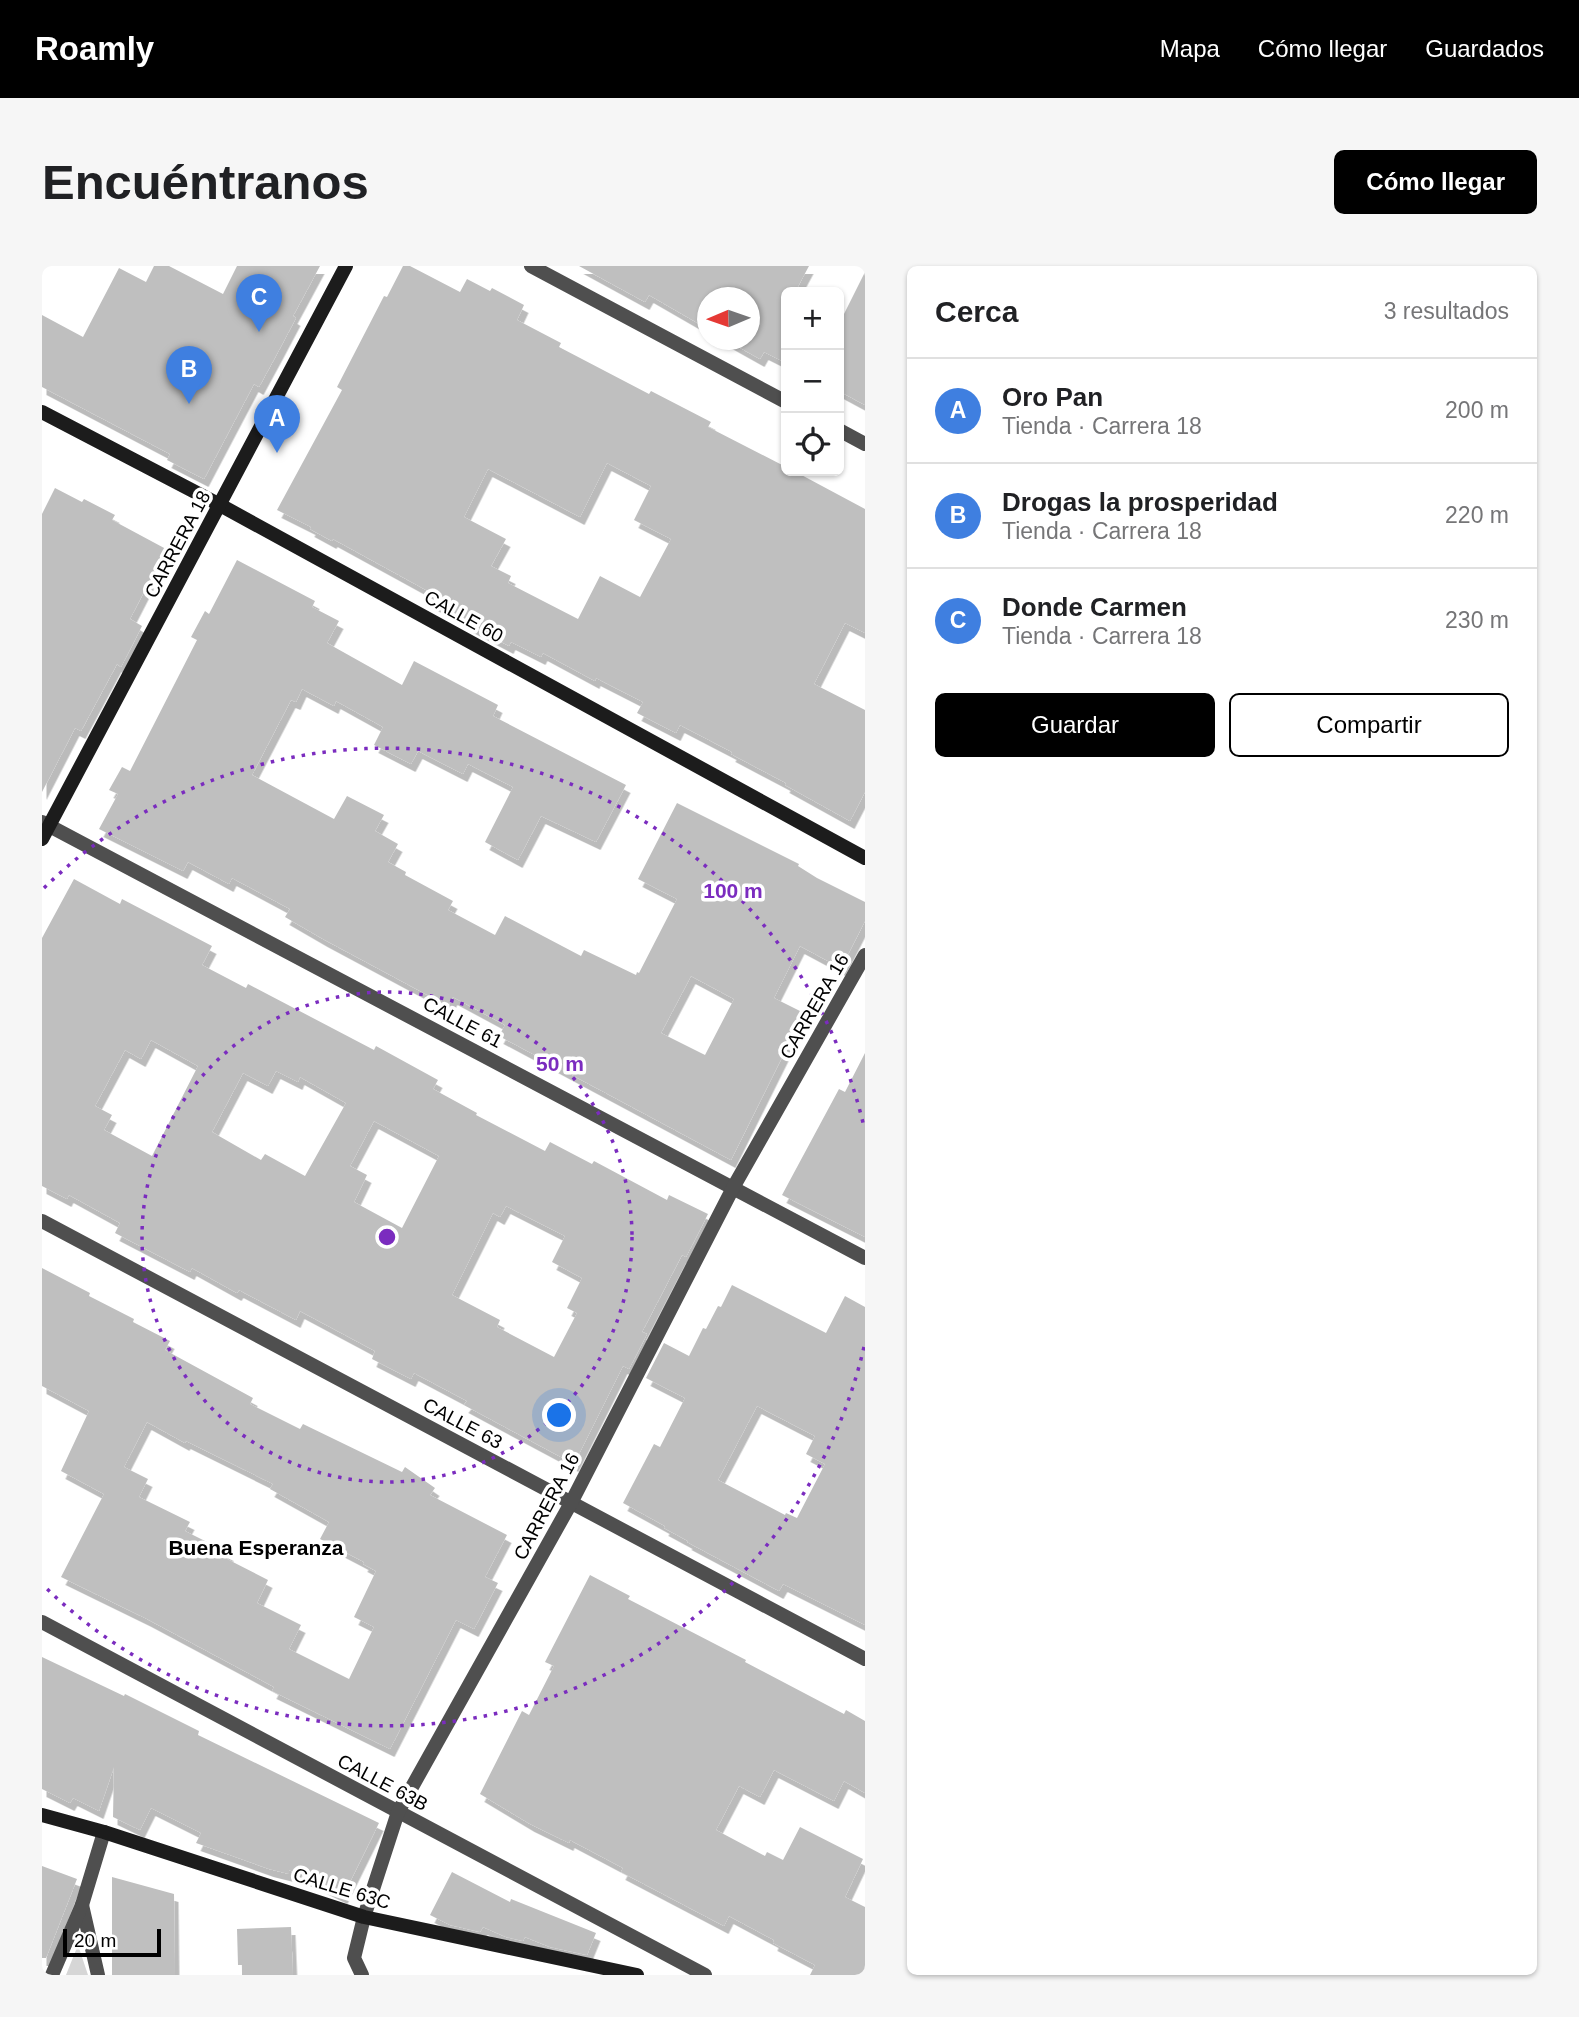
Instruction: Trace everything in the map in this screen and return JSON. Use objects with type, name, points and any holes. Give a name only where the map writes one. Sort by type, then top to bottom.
[{"type":"street","name":"CARRERA 18","points":[[44,829],[346,266]]},
{"type":"street","points":[[531,266],[781,399]]},
{"type":"street","name":"CALLE 60","points":[[42,412],[220,505],[865,858]]},
{"type":"street","points":[[844,433],[865,444]]},
{"type":"street","name":"CALLE 61","points":[[44,829],[734,1186],[865,1258]]},
{"type":"street","name":"CARRERA 16","points":[[362,1975],[354,1958],[363,1917],[398,1812],[571,1503],[734,1186],[865,955]]},
{"type":"street","name":"CALLE 63","points":[[42,1221],[865,1659]]},
{"type":"street","name":"CALLE 63B","points":[[42,1622],[705,1975]]},
{"type":"street","name":"CALLE 63C","points":[[42,1815],[104,1832],[363,1917],[636,1975]]},
{"type":"street","points":[[52,1975],[82,1905],[104,1832]]},
{"type":"street","points":[[82,1905],[98,1975]]},
{"type":"shaded area","points":[[78,1945],[88,1975],[66,1975]]},
{"type":"building","points":[[154,266],[169,266],[223,294],[237,266],[320,266],[259,387],[254,384],[204,479],[167,460],[170,454],[42,387],[42,315],[83,337],[119,268],[146,282]]},
{"type":"building","points":[[403,266],[410,266],[460,292],[467,279],[490,291],[492,288],[524,305],[517,320],[561,343],[559,347],[649,394],[651,391],[711,422],[708,427],[781,464],[781,476],[803,476],[865,509],[865,633],[845,623],[814,684],[865,710],[865,792],[850,821],[680,725],[676,733],[637,713],[643,702],[596,678],[595,681],[543,653],[541,657],[511,642],[509,646],[469,625],[470,622],[433,603],[437,596],[277,510],[342,390],[337,387],[384,296],[387,297]],"holes":[[[607,463],[651,486],[634,520],[671,539],[640,597],[600,576],[578,619],[508,583],[511,576],[491,566],[506,539],[464,517],[488,469],[580,517]]]},
{"type":"building","points":[[579,266],[809,266],[798,287],[781,287],[781,360],[764,352],[760,359],[744,350],[760,350],[760,287],[697,287],[697,323],[649,295],[645,302]]},
{"type":"building","points":[[865,272],[865,405],[844,394],[844,314]]},
{"type":"building","points":[[55,488],[115,515],[112,520],[166,549],[130,619],[142,626],[121,667],[117,664],[81,731],[75,728],[42,792],[42,514]]},
{"type":"building","points":[[237,560],[315,601],[312,607],[339,621],[327,643],[402,685],[414,661],[498,705],[493,716],[626,785],[596,842],[541,816],[518,860],[485,842],[513,787],[468,764],[463,774],[418,751],[411,764],[374,745],[383,727],[336,701],[334,706],[302,689],[296,702],[291,700],[252,775],[334,819],[347,796],[384,815],[375,831],[398,844],[388,862],[406,872],[405,875],[453,901],[448,910],[495,935],[505,916],[581,956],[584,950],[636,975],[639,973],[677,899],[638,879],[677,803],[799,864],[798,866],[817,878],[865,902],[865,921],[841,968],[800,946],[774,998],[804,1013],[731,1160],[499,1036],[505,1025],[453,997],[448,1006],[323,939],[285,917],[290,909],[232,878],[229,884],[188,862],[183,871],[99,829],[118,794],[109,790],[122,767],[130,771],[197,640],[191,637],[205,611],[209,614]],"holes":[[[691,976],[734,999],[705,1055],[661,1033]]]},
{"type":"building","points":[[74,879],[120,904],[122,899],[212,946],[202,965],[246,988],[248,984],[374,1050],[376,1046],[438,1080],[433,1089],[477,1113],[476,1115],[545,1151],[550,1142],[592,1164],[594,1161],[667,1200],[669,1195],[708,1214],[686,1257],[682,1255],[642,1332],[647,1334],[629,1369],[623,1366],[574,1464],[464,1405],[467,1401],[414,1373],[411,1379],[372,1359],[375,1351],[300,1311],[296,1320],[239,1290],[237,1293],[192,1268],[190,1272],[115,1233],[120,1223],[69,1195],[67,1199],[42,1186],[42,938]],"holes":[[[151,1040],[198,1066],[152,1156],[104,1130],[112,1115],[95,1106],[125,1050],[141,1059]],[[276,1071],[298,1082],[300,1077],[346,1103],[305,1176],[265,1154],[261,1160],[212,1132],[243,1073],[268,1086]],[[374,1121],[439,1156],[402,1228],[354,1202],[367,1175],[350,1166]],[[506,1206],[565,1236],[552,1262],[582,1278],[567,1308],[577,1313],[554,1357],[497,1327],[500,1320],[452,1295],[493,1213],[500,1217]]]},
{"type":"building","points":[[865,1053],[865,1237],[782,1195],[839,1089],[845,1092]]},
{"type":"building","points":[[42,1268],[170,1341],[165,1350],[253,1398],[250,1404],[300,1429],[303,1424],[402,1472],[405,1467],[435,1488],[430,1495],[507,1535],[485,1577],[498,1583],[474,1629],[456,1620],[390,1749],[272,1691],[274,1687],[147,1619],[61,1577],[104,1494],[61,1471],[89,1411],[42,1386]],"holes":[[[147,1422],[185,1443],[186,1441],[273,1484],[270,1489],[329,1522],[320,1539],[376,1571],[354,1617],[374,1627],[349,1679],[289,1649],[301,1625],[257,1603],[268,1580],[227,1559],[229,1553],[185,1531],[190,1522],[139,1497],[148,1479],[124,1467]]]},
{"type":"building","points":[[732,1285],[826,1333],[845,1296],[865,1307],[865,1625],[783,1584],[779,1591],[687,1542],[664,1528],[665,1526],[623,1503],[654,1444],[660,1447],[685,1398],[646,1378],[664,1343],[689,1356],[703,1328],[706,1329],[718,1306],[721,1307]],"holes":[[[757,1406],[815,1436],[806,1454],[825,1464],[797,1518],[786,1513],[785,1515],[718,1480]]]},
{"type":"building","points":[[590,1575],[630,1596],[628,1599],[746,1660],[745,1662],[844,1714],[846,1710],[865,1721],[865,1793],[844,1781],[834,1801],[774,1770],[760,1797],[739,1786],[716,1830],[765,1856],[767,1852],[783,1860],[800,1827],[863,1859],[845,1897],[865,1907],[865,1975],[810,1975],[815,1965],[773,1943],[774,1940],[729,1916],[724,1926],[621,1872],[623,1868],[570,1840],[569,1843],[530,1824],[480,1794],[522,1711],[529,1715],[554,1666],[545,1662]]},
{"type":"building","points":[[42,1657],[124,1696],[125,1694],[199,1731],[198,1735],[379,1823],[343,1896],[289,1870],[289,1874],[269,1869],[196,1843],[201,1833],[151,1808],[140,1830],[113,1817],[114,1767],[99,1811],[73,1798],[70,1803],[42,1789]]},
{"type":"building","points":[[42,1866],[77,1879],[46,1958],[42,1958]]},
{"type":"building","points":[[452,1872],[510,1902],[511,1899],[596,1933],[587,1955],[550,1947],[525,1937],[523,1941],[506,1937],[483,1927],[480,1932],[450,1925],[430,1915]]},
{"type":"building","points":[[112,1877],[174,1894],[175,1975],[112,1975]]},
{"type":"building","points":[[291,1927],[293,1975],[242,1975],[242,1965],[238,1965],[237,1929]]},
{"type":"place","name":"Donde Carmen","points":[[259,332]]},
{"type":"place","name":"Drogas la prosperidad","points":[[189,404]]},
{"type":"place","name":"Oro Pan","points":[[277,453]]},
{"type":"district","name":"Buena Esperanza","points":[[256,1548]]}]
